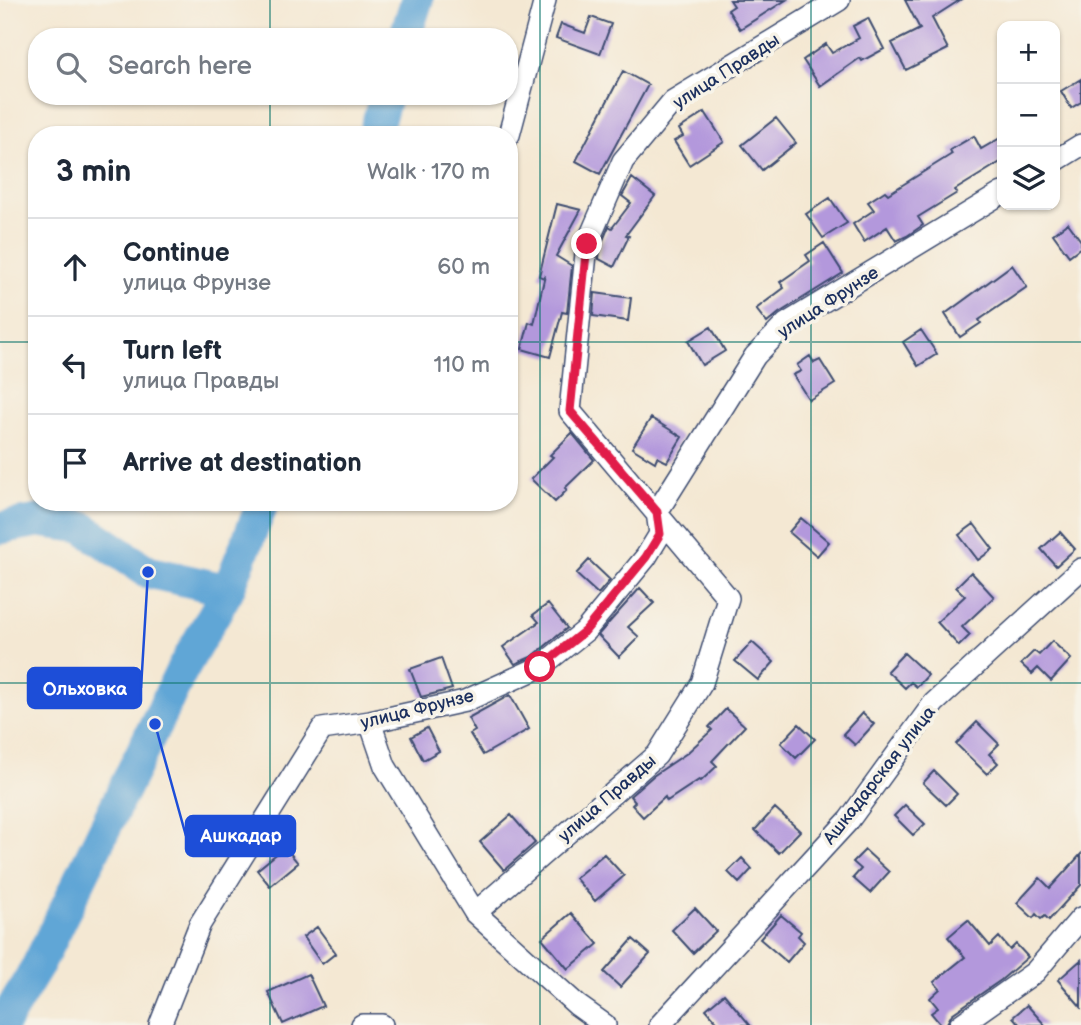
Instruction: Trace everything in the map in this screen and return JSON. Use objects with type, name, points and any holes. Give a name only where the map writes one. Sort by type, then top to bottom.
[{"type":"street","points":[[518,100],[544,0]]},
{"type":"street","name":"улица Правды","points":[[475,913],[657,755],[702,683],[728,598],[570,411],[587,244],[622,161],[673,101],[839,0]]},
{"type":"street","points":[[511,126],[517,105]]},
{"type":"street","points":[[1060,158],[1081,145]]},
{"type":"street","name":"улица Фрунзе","points":[[160,1025],[200,924],[322,729],[370,722],[465,701],[540,667],[585,631],[646,557],[660,534],[657,512],[755,356],[786,324],[997,196]]},
{"type":"street","name":"Ашкадарская улица","points":[[660,1025],[849,820],[934,703],[1081,569]]},
{"type":"street","points":[[370,722],[385,766],[475,913],[577,1005],[605,1025]]},
{"type":"street","points":[[960,1025],[1035,972],[1081,918]]},
{"type":"street","points":[[362,1025],[382,1025]]},
{"type":"building","points":[[730,0],[786,0],[740,29],[728,10],[734,6]]},
{"type":"building","points":[[905,0],[960,0],[932,18],[948,49],[906,70],[892,43],[920,29]]},
{"type":"building","points":[[591,17],[611,24],[600,54],[556,38],[561,24],[585,33]]},
{"type":"building","points":[[868,18],[884,49],[862,61],[860,58],[820,86],[803,60],[826,44],[832,53],[859,38],[853,26]]},
{"type":"building","points":[[623,71],[648,85],[600,174],[576,161]]},
{"type":"building","points":[[1081,79],[1081,102],[1071,108],[1061,91]]},
{"type":"building","points":[[705,112],[724,142],[689,165],[674,141],[683,136],[679,129]]},
{"type":"building","points":[[776,118],[796,143],[762,170],[742,145]]},
{"type":"building","points":[[974,136],[981,149],[997,140],[997,164],[918,217],[923,225],[907,236],[896,241],[887,227],[864,242],[853,224],[874,210],[868,202],[885,191],[888,194],[952,154],[950,150]]},
{"type":"building","points":[[632,178],[655,196],[626,235],[629,236],[614,267],[599,259],[600,247],[609,226],[612,228],[631,203],[622,196]]},
{"type":"building","points":[[830,198],[847,223],[823,238],[806,214]]},
{"type":"building","points":[[557,204],[581,210],[556,256],[572,266],[567,313],[562,312],[550,357],[522,349],[529,322],[534,324],[545,275],[544,278],[539,276]]},
{"type":"building","points":[[1068,223],[1081,241],[1081,247],[1069,256],[1053,234]]},
{"type":"building","points":[[824,243],[843,273],[767,323],[756,309],[784,288],[780,282],[810,261],[806,255]]},
{"type":"building","points":[[1012,265],[1027,287],[979,320],[981,323],[960,337],[945,314]]},
{"type":"building","points":[[595,293],[631,298],[628,321],[593,316]]},
{"type":"building","points":[[711,327],[725,351],[702,365],[688,341]]},
{"type":"building","points":[[921,330],[937,354],[918,366],[903,342]]},
{"type":"building","points":[[810,356],[814,363],[820,360],[835,384],[809,400],[793,375],[801,371],[797,365]]},
{"type":"building","points":[[651,418],[682,437],[667,462],[657,457],[655,462],[632,448]]},
{"type":"building","points":[[572,433],[594,460],[565,488],[567,490],[555,502],[531,479]]},
{"type":"building","points":[[801,518],[829,542],[817,556],[789,532]]},
{"type":"building","points":[[974,524],[993,549],[978,560],[959,535]]},
{"type":"building","points":[[1060,532],[1075,549],[1056,566],[1041,549]]},
{"type":"building","points":[[589,560],[610,580],[598,594],[576,574]]},
{"type":"building","points":[[971,572],[994,597],[962,627],[970,635],[959,646],[937,622],[965,596],[956,587]]},
{"type":"building","points":[[640,588],[654,603],[628,627],[639,637],[619,657],[598,635]]},
{"type":"building","points":[[548,604],[567,628],[533,656],[515,664],[503,647],[539,622],[533,615]]},
{"type":"building","points":[[1052,641],[1071,659],[1051,681],[1038,668],[1032,674],[1021,664],[1034,651],[1039,655]]},
{"type":"building","points":[[752,642],[774,662],[758,680],[735,661]]},
{"type":"building","points":[[904,653],[928,675],[917,687],[911,682],[905,688],[887,671]]},
{"type":"building","points":[[441,658],[452,689],[421,697],[410,669]]},
{"type":"building","points":[[510,695],[529,729],[483,755],[470,734],[475,731],[468,718]]},
{"type":"building","points":[[726,709],[745,726],[712,761],[717,766],[701,781],[667,801],[665,797],[643,817],[632,805],[635,802],[630,796],[653,776],[687,753],[712,730],[709,727]]},
{"type":"building","points":[[862,713],[874,724],[855,745],[843,734]]},
{"type":"building","points":[[977,722],[999,744],[989,754],[998,763],[987,774],[956,744]]},
{"type":"building","points":[[799,724],[815,739],[796,758],[781,743]]},
{"type":"building","points":[[427,728],[439,751],[423,760],[411,737]]},
{"type":"building","points":[[934,771],[957,794],[946,805],[923,783]]},
{"type":"building","points":[[905,805],[925,824],[913,835],[894,816]]},
{"type":"building","points":[[775,808],[800,831],[779,853],[755,830]]},
{"type":"building","points":[[511,815],[535,843],[504,870],[480,842]]},
{"type":"building","points":[[285,847],[298,863],[270,886],[257,870]]},
{"type":"building","points":[[865,850],[889,872],[870,893],[853,878],[861,869],[853,862]]},
{"type":"building","points":[[604,854],[624,876],[595,901],[575,878]]},
{"type":"building","points":[[1081,854],[1081,885],[1049,920],[1045,916],[1041,919],[1036,914],[1033,918],[1017,903],[1040,878],[1050,888]]},
{"type":"building","points":[[742,858],[752,869],[739,883],[728,872]]},
{"type":"building","points":[[695,908],[716,931],[693,953],[672,930]]},
{"type":"building","points":[[571,913],[598,944],[568,969],[542,938]]},
{"type":"building","points":[[781,915],[801,932],[798,936],[804,942],[787,962],[760,939]]},
{"type":"building","points":[[968,920],[990,946],[999,937],[1010,950],[1016,944],[1028,957],[1001,980],[952,1014],[946,1025],[941,1025],[931,1013],[938,1008],[930,998],[940,989],[934,982],[965,957],[948,937]]},
{"type":"building","points":[[317,927],[336,953],[322,964],[303,937]]},
{"type":"building","points":[[633,939],[650,954],[620,987],[604,972]]},
{"type":"building","points":[[1081,960],[1081,1007],[1058,980]]},
{"type":"building","points":[[308,974],[323,1006],[283,1024],[268,992]]},
{"type":"building","points":[[724,994],[750,1025],[720,1025],[706,1009]]},
{"type":"building","points":[[1027,1005],[1045,1025],[1020,1025],[1013,1017]]},
{"type":"waterway","points":[[408,28],[417,0]]},
{"type":"waterway","points":[[377,126],[383,105]]},
{"type":"waterway","points":[[2,1025],[37,967],[182,670],[228,590],[259,511]]},
{"type":"waterway","points":[[0,528],[38,521],[82,527],[148,572],[228,590]]},
{"type":"place","name":"Ольховка","points":[[148,572]]},
{"type":"place","name":"Ашкадар","points":[[155,724]]},
{"type":"route","points":[[540,667],[585,631],[646,557],[660,534],[657,512],[570,411],[587,244]]}]
